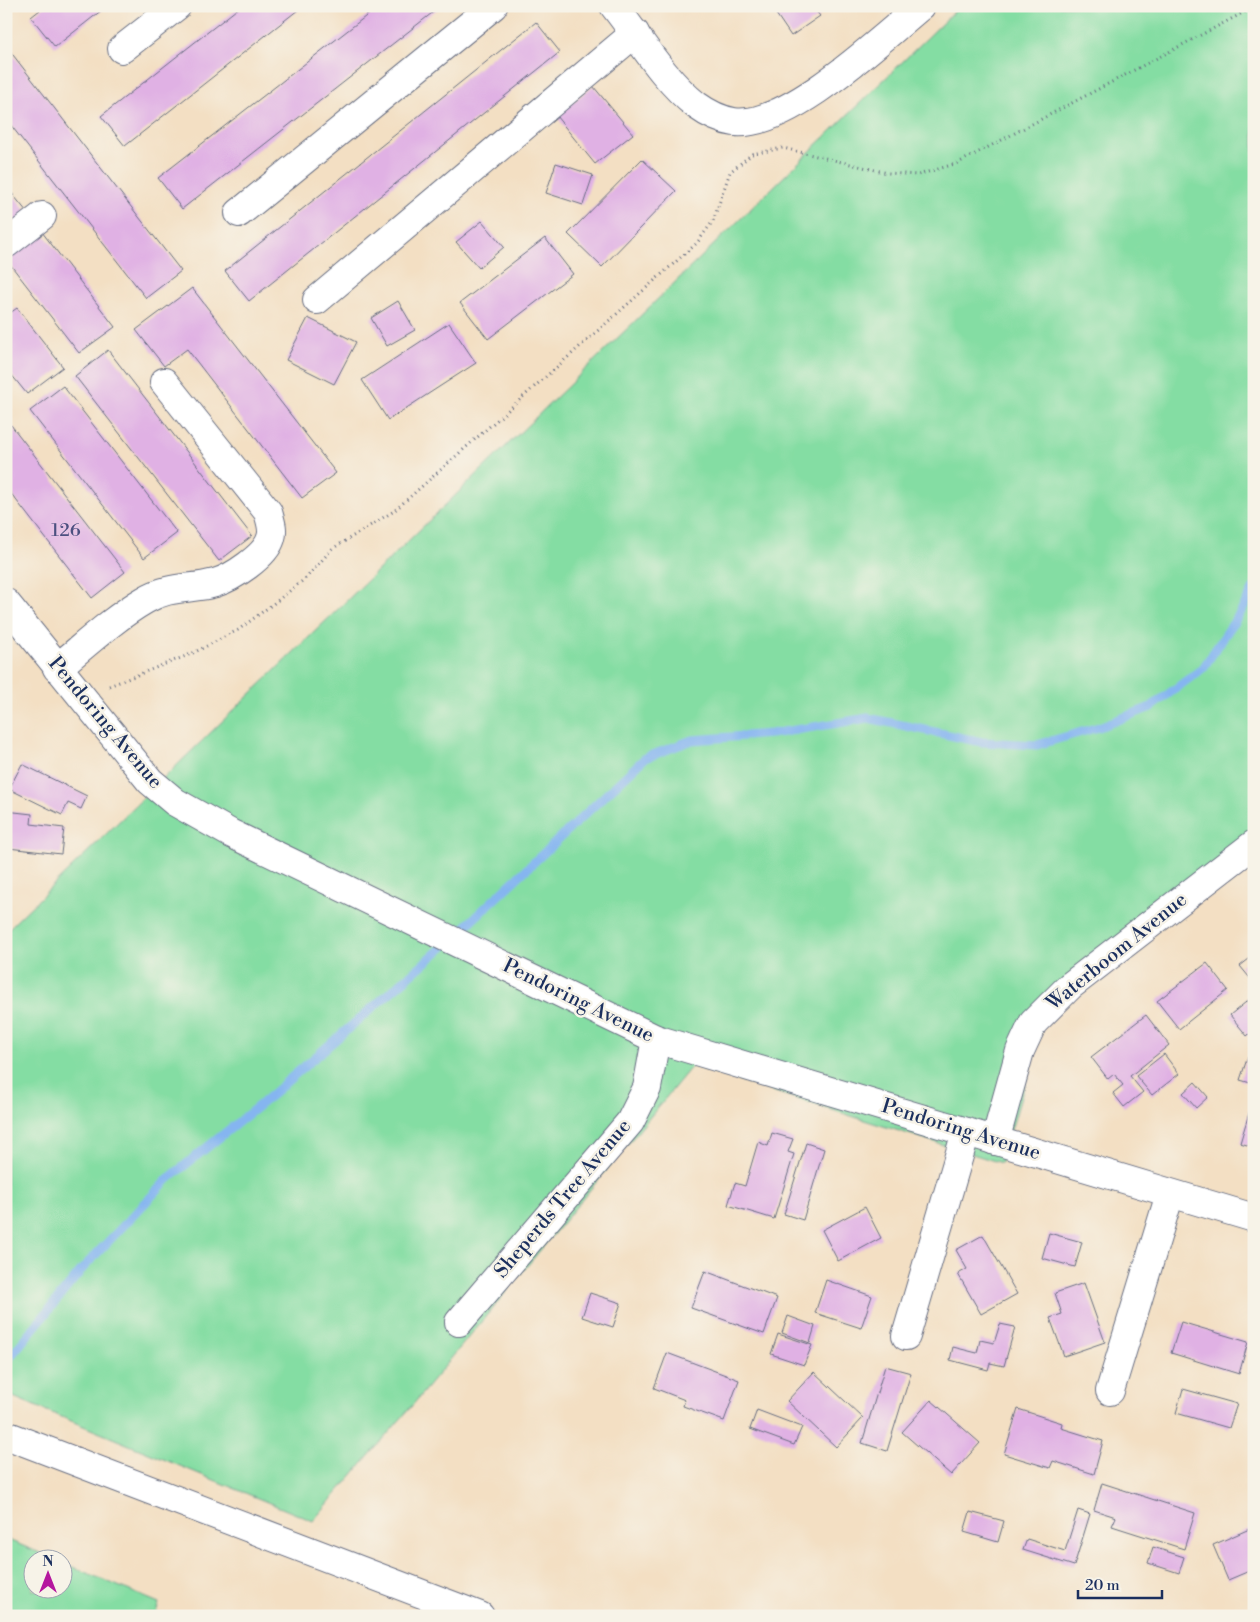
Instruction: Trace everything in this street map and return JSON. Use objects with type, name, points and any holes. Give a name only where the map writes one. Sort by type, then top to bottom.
[{"type":"main road","points":[[122,49],[177,6]]},
{"type":"main road","points":[[239,213],[493,6]]},
{"type":"main road","points":[[614,6],[683,93],[714,116],[735,122],[775,114],[829,82],[921,6]]},
{"type":"main road","points":[[317,300],[635,33]]},
{"type":"main road","points":[[6,244],[42,216]]},
{"type":"main road","points":[[57,668],[144,600],[165,589],[216,582],[242,570],[261,553],[271,539],[272,525],[268,512],[164,382]]},
{"type":"main road","name":"Pendoring Avenue","points":[[6,603],[80,698],[150,781],[175,802],[230,833],[656,1039],[1254,1218]]},
{"type":"main road","name":"Waterboom Avenue","points":[[995,1141],[1020,1051],[1033,1023],[1070,986],[1254,844]]},
{"type":"main road","name":"Sheperds Tree Avenue","points":[[459,1322],[630,1122],[647,1088],[656,1039]]},
{"type":"main road","points":[[906,1336],[966,1132]]},
{"type":"main road","points":[[1110,1391],[1170,1194]]},
{"type":"main road","points":[[6,1435],[480,1616]]},
{"type":"path","points":[[80,698],[191,654],[238,630],[306,578],[332,549],[394,511],[697,243],[713,221],[730,172],[752,154],[783,148],[888,173],[918,175],[926,173],[958,163],[1254,7]]},
{"type":"green space","points":[[960,6],[1254,6],[1254,854],[1046,1014],[1001,1163],[692,1066],[416,1401],[313,1521],[6,1394],[6,931]]},
{"type":"green space","points":[[6,1539],[33,1550],[22,1550],[22,1600],[72,1600],[72,1567],[159,1603],[155,1616],[6,1616]]},
{"type":"building","points":[[45,6],[107,6],[55,47],[31,17]]},
{"type":"building","points":[[241,6],[303,6],[125,146],[101,116]]},
{"type":"building","points":[[379,6],[441,6],[182,209],[158,178]]},
{"type":"building","points":[[766,6],[812,6],[820,16],[791,36],[772,8]]},
{"type":"building","points":[[536,22],[560,52],[249,301],[225,271]]},
{"type":"building","points":[[6,46],[181,271],[146,298],[6,119]]},
{"type":"building","points":[[593,86],[633,134],[595,164],[556,116]]},
{"type":"building","points":[[642,159],[676,191],[602,267],[568,234]]},
{"type":"building","points":[[556,163],[593,175],[583,205],[546,193]]},
{"type":"building","points":[[6,186],[27,212],[6,228]]},
{"type":"building","points":[[482,221],[504,247],[479,268],[456,242]]},
{"type":"building","points":[[42,232],[115,327],[79,353],[6,259]]},
{"type":"building","points":[[545,238],[573,274],[488,339],[460,303]]},
{"type":"building","points":[[192,288],[336,473],[302,498],[187,349],[164,366],[136,330]]},
{"type":"building","points":[[398,301],[415,330],[387,346],[371,318]]},
{"type":"building","points":[[17,308],[63,367],[27,394],[6,368],[6,316]]},
{"type":"building","points":[[308,318],[356,342],[334,384],[286,360]]},
{"type":"building","points":[[449,323],[476,363],[388,420],[362,380]]},
{"type":"building","points":[[108,350],[252,536],[219,561],[75,376]]},
{"type":"building","points":[[63,386],[177,533],[144,558],[30,411]]},
{"type":"building","points":[[11,425],[125,572],[92,598],[6,487],[6,429]]},
{"type":"building","points":[[22,764],[87,796],[81,809],[68,803],[62,815],[9,789]]},
{"type":"building","points":[[6,811],[32,814],[31,824],[64,828],[61,854],[8,848],[10,839],[6,839]]},
{"type":"building","points":[[1254,955],[1254,983],[1240,966]]},
{"type":"building","points":[[1207,963],[1228,990],[1179,1029],[1157,1001]]},
{"type":"building","points":[[1251,998],[1254,1001],[1254,1030],[1247,1036],[1230,1015]]},
{"type":"building","points":[[1146,1015],[1169,1045],[1130,1076],[1143,1092],[1124,1107],[1113,1093],[1123,1085],[1114,1074],[1108,1079],[1091,1057]]},
{"type":"building","points":[[1164,1054],[1179,1074],[1152,1095],[1136,1076]]},
{"type":"building","points":[[1248,1056],[1254,1057],[1254,1084],[1240,1080]]},
{"type":"building","points":[[1195,1082],[1208,1097],[1196,1108],[1183,1093]]},
{"type":"building","points":[[1254,1100],[1254,1147],[1240,1143]]},
{"type":"building","points":[[772,1133],[793,1139],[788,1152],[794,1154],[774,1219],[728,1205],[735,1183],[745,1186],[758,1142],[768,1146]]},
{"type":"building","points":[[806,1143],[824,1149],[803,1220],[784,1214]]},
{"type":"building","points":[[865,1207],[881,1238],[838,1261],[822,1230]]},
{"type":"building","points":[[1049,1233],[1082,1242],[1075,1267],[1042,1258]]},
{"type":"building","points":[[983,1235],[1017,1294],[981,1314],[958,1274],[967,1269],[956,1250]]},
{"type":"building","points":[[705,1271],[777,1298],[764,1334],[691,1308]]},
{"type":"building","points":[[826,1280],[872,1296],[861,1328],[815,1313]]},
{"type":"building","points":[[1084,1283],[1105,1342],[1064,1356],[1050,1318],[1062,1314],[1055,1293]]},
{"type":"building","points":[[590,1293],[621,1303],[613,1327],[582,1317]]},
{"type":"building","points":[[788,1316],[815,1326],[810,1343],[782,1333]]},
{"type":"building","points":[[1181,1322],[1248,1342],[1239,1374],[1171,1353]]},
{"type":"building","points":[[1000,1324],[1015,1327],[1004,1366],[990,1363],[988,1370],[950,1360],[953,1347],[977,1353],[980,1340],[994,1343]]},
{"type":"building","points":[[778,1334],[812,1345],[804,1365],[771,1354]]},
{"type":"building","points":[[667,1353],[739,1380],[724,1421],[683,1406],[685,1400],[654,1388]]},
{"type":"building","points":[[885,1366],[911,1373],[887,1451],[862,1443]]},
{"type":"building","points":[[814,1372],[863,1418],[836,1447],[787,1401]]},
{"type":"building","points":[[1183,1389],[1237,1404],[1229,1428],[1176,1413]]},
{"type":"building","points":[[931,1400],[980,1443],[951,1475],[902,1432]]},
{"type":"building","points":[[1018,1409],[1062,1423],[1061,1428],[1103,1441],[1094,1474],[1053,1461],[1050,1468],[1004,1454]]},
{"type":"building","points":[[757,1410],[802,1427],[794,1445],[750,1429]]},
{"type":"building","points":[[1102,1483],[1195,1513],[1184,1549],[1112,1526],[1116,1517],[1094,1510]]},
{"type":"building","points":[[1078,1510],[1090,1514],[1074,1566],[1023,1550],[1027,1539],[1065,1551]]},
{"type":"building","points":[[970,1512],[1004,1521],[998,1542],[964,1532]]},
{"type":"building","points":[[1254,1527],[1254,1569],[1228,1580],[1213,1545]]},
{"type":"building","points":[[1153,1547],[1184,1557],[1179,1573],[1148,1563]]},
{"type":"waterway","points":[[6,1362],[84,1267],[168,1179],[262,1103],[451,940],[645,758],[692,740],[771,734],[868,718],[982,742],[1037,745],[1099,727],[1151,707],[1203,668],[1242,610],[1254,588]]}]
